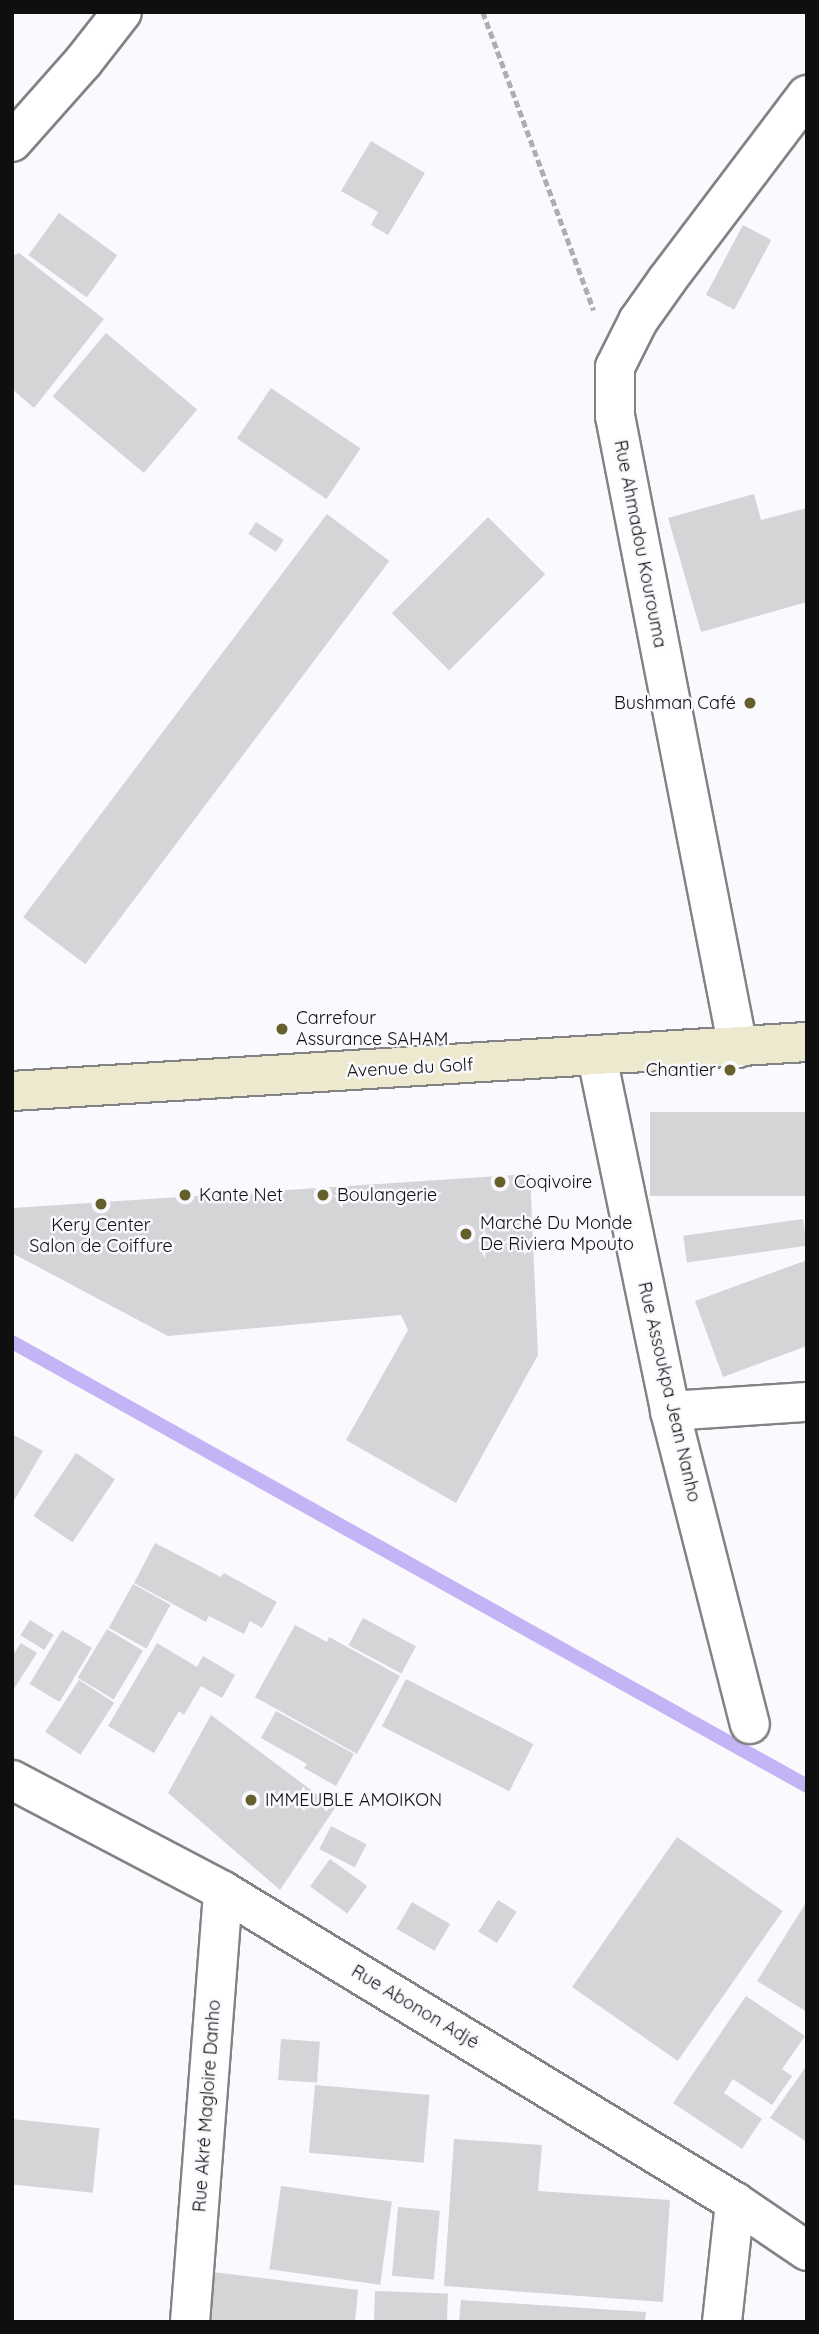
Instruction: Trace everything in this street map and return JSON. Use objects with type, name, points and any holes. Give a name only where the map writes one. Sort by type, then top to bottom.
[{"type":"main road","name":"Avenue du Golf","points":[[12,1091],[807,1042]]},
{"type":"street","points":[[12,142],[83,62],[122,12]]},
{"type":"street","name":"Rue Ahmadou Kourouma","points":[[738,1048],[615,416],[615,367],[638,321],[807,95]]},
{"type":"street","name":"Rue Assoukpa Jean Nanho","points":[[597,1057],[670,1411],[750,1724]]},
{"type":"street","points":[[670,1411],[807,1402]]},
{"type":"street","points":[[766,1404],[807,1430]]},
{"type":"street","name":"Rue Abonon Adjé","points":[[12,1780],[223,1891],[735,2202],[807,2251]]},
{"type":"street","name":"Rue Akré Magloire Danho","points":[[190,2322],[223,1891]]},
{"type":"street","points":[[722,2322],[735,2202]]},
{"type":"path","points":[[483,12],[615,367]]},
{"type":"building","points":[[371,141],[425,173],[388,235],[371,225],[378,212],[341,191]]},
{"type":"building","points":[[59,213],[117,255],[87,297],[28,255]]},
{"type":"building","points":[[743,225],[771,240],[734,310],[706,295]]},
{"type":"building","points":[[19,253],[104,319],[34,408],[12,389],[12,256]]},
{"type":"building","points":[[106,333],[197,409],[144,473],[53,397]]},
{"type":"building","points":[[271,388],[361,448],[326,499],[237,439]]},
{"type":"building","points":[[754,494],[761,520],[807,508],[807,602],[701,632],[668,518]]},
{"type":"building","points":[[327,514],[389,561],[85,964],[23,917]]},
{"type":"building","points":[[488,517],[545,574],[449,670],[392,613]]},
{"type":"building","points":[[256,522],[284,540],[276,552],[248,534]]},
{"type":"building","points":[[650,1112],[807,1112],[807,1196],[650,1196]]},
{"type":"building","points":[[530,1174],[538,1355],[456,1503],[346,1440],[408,1330],[401,1315],[168,1336],[12,1253],[13,1208]]},
{"type":"building","points":[[803,1219],[807,1246],[687,1263],[683,1236]]},
{"type":"building","points":[[807,1260],[807,1346],[723,1377],[695,1301]]},
{"type":"building","points":[[12,1434],[43,1451],[12,1504]]},
{"type":"building","points":[[76,1453],[115,1479],[72,1542],[34,1516]]},
{"type":"building","points":[[155,1543],[221,1577],[224,1573],[277,1602],[262,1628],[250,1621],[244,1634],[209,1616],[206,1622],[134,1583]]},
{"type":"building","points":[[133,1584],[171,1605],[146,1649],[109,1628]]},
{"type":"building","points":[[363,1618],[416,1646],[401,1674],[348,1645]]},
{"type":"building","points":[[30,1620],[54,1635],[44,1650],[20,1635]]},
{"type":"building","points":[[295,1625],[327,1642],[329,1637],[400,1676],[357,1754],[255,1697]]},
{"type":"building","points":[[107,1629],[143,1651],[114,1699],[78,1678]]},
{"type":"building","points":[[62,1630],[92,1648],[60,1702],[30,1684]]},
{"type":"building","points":[[21,1643],[37,1653],[12,1692],[12,1656]]},
{"type":"building","points":[[157,1643],[197,1667],[203,1656],[235,1675],[222,1698],[201,1686],[184,1715],[179,1711],[154,1753],[108,1726]]},
{"type":"building","points":[[406,1679],[533,1744],[509,1791],[382,1726]]},
{"type":"building","points":[[79,1680],[114,1703],[80,1755],[45,1732]]},
{"type":"building","points":[[276,1711],[354,1754],[336,1786],[304,1768],[307,1764],[261,1738]]},
{"type":"building","name":"IMMEUBLE AMOIKON","points":[[211,1715],[335,1808],[280,1890],[168,1793]]},
{"type":"building","points":[[331,1826],[367,1844],[355,1867],[319,1849]]},
{"type":"building","points":[[677,1837],[783,1911],[678,2061],[572,1987]]},
{"type":"building","points":[[330,1859],[367,1886],[347,1914],[310,1887]]},
{"type":"building","points":[[498,1900],[517,1912],[497,1943],[478,1931]]},
{"type":"building","points":[[807,1901],[807,2012],[757,1981]]},
{"type":"building","points":[[412,1902],[450,1924],[435,1951],[396,1929]]},
{"type":"building","points":[[746,1996],[805,2036],[782,2069],[792,2076],[772,2105],[733,2079],[724,2093],[762,2119],[742,2149],[673,2103]]},
{"type":"building","points":[[281,2039],[320,2042],[317,2083],[278,2080]]},
{"type":"building","points":[[807,2065],[807,2142],[770,2118]]},
{"type":"building","points":[[315,2085],[430,2095],[424,2163],[309,2153]]},
{"type":"building","points":[[12,2119],[100,2128],[93,2193],[12,2184]]},
{"type":"building","points":[[454,2139],[542,2145],[538,2191],[670,2200],[663,2302],[444,2286]]},
{"type":"building","points":[[281,2186],[392,2202],[380,2285],[269,2269]]},
{"type":"building","points":[[398,2207],[440,2211],[434,2279],[392,2276]]},
{"type":"building","points":[[213,2272],[358,2290],[355,2322],[212,2322]]},
{"type":"building","points":[[375,2291],[448,2294],[447,2322],[374,2322]]},
{"type":"building","points":[[461,2300],[646,2312],[645,2322],[459,2322]]},
{"type":"waterway","points":[[12,1342],[807,1786]]},
{"type":"place","name":"Bushman Café","points":[[750,703]]},
{"type":"place","name":"Carrefour Assurance SAHAM","points":[[282,1029]]},
{"type":"place","name":"Chantier","points":[[730,1070]]},
{"type":"place","name":"Coqivoire","points":[[500,1182]]},
{"type":"place","name":"Kante Net","points":[[185,1195]]},
{"type":"place","name":"Boulangerie","points":[[323,1195]]},
{"type":"place","name":"Kery Center Salon de Coiffure","points":[[101,1204]]},
{"type":"place","name":"Marché Du Monde De Riviera Mpouto","points":[[466,1234]]},
{"type":"place","name":"IMMEUBLE AMOIKON","points":[[251,1800]]}]
